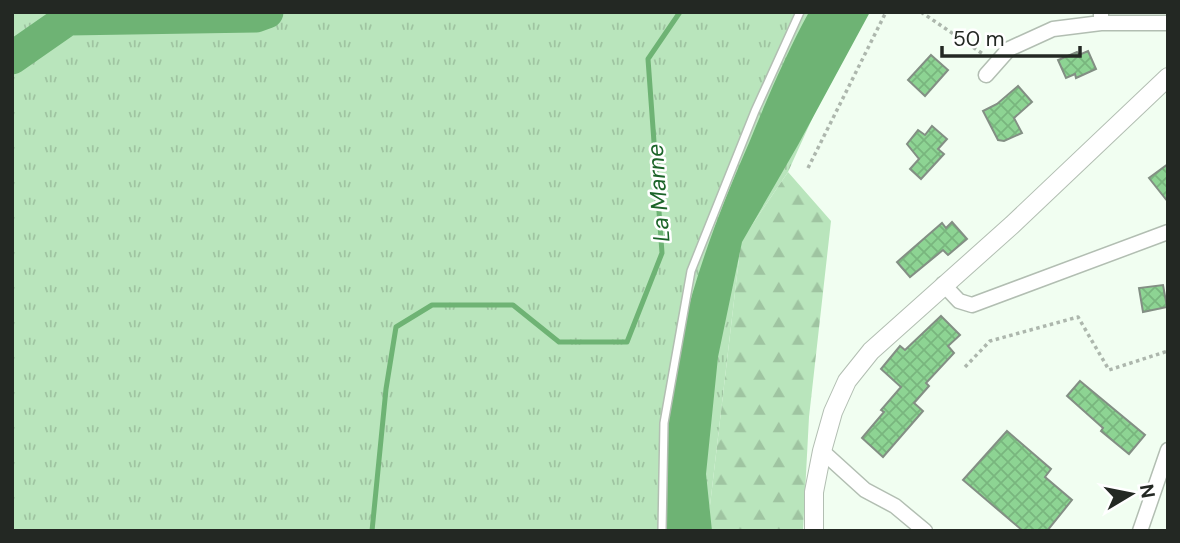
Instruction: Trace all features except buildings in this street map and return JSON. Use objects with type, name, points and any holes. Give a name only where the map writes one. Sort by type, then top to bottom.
[{"type":"street","points":[[986,75],[1009,49],[1054,29],[1101,18],[1168,23]]},
{"type":"street","points":[[814,531],[814,492],[833,412],[847,381],[870,351],[1012,225],[1168,77]]},
{"type":"street","points":[[943,284],[958,301],[972,305],[1168,232]]},
{"type":"street","points":[[1140,531],[1168,450]]},
{"type":"street","points":[[822,451],[865,490],[895,506],[925,531]]},
{"type":"lane","points":[[662,531],[664,423],[691,271],[755,111],[800,12]]},
{"type":"path","points":[[808,168],[886,12]]},
{"type":"path","points":[[921,12],[996,63]]},
{"type":"path","points":[[965,367],[990,341],[1078,317],[1109,370],[1168,351]]},
{"type":"green space","points":[[12,12],[864,12],[851,33],[788,172],[741,241],[707,531],[12,531]]},
{"type":"green space","points":[[788,172],[831,221],[809,417],[803,531],[707,531],[741,241]]},
{"type":"shaded area","points":[[809,12],[870,12],[742,242],[718,357],[706,474],[712,531],[667,531],[666,457],[669,413],[673,378],[688,309],[735,175],[777,77]]},
{"type":"waterway","points":[[61,12],[68,19]]},
{"type":"waterway","name":"La Marne","points":[[12,58],[68,19],[256,16],[267,12]]},
{"type":"waterway","name":"La Marne","points":[[372,531],[386,389],[396,327],[432,305],[513,305],[559,342],[627,342],[662,253],[648,59],[680,12]]}]
